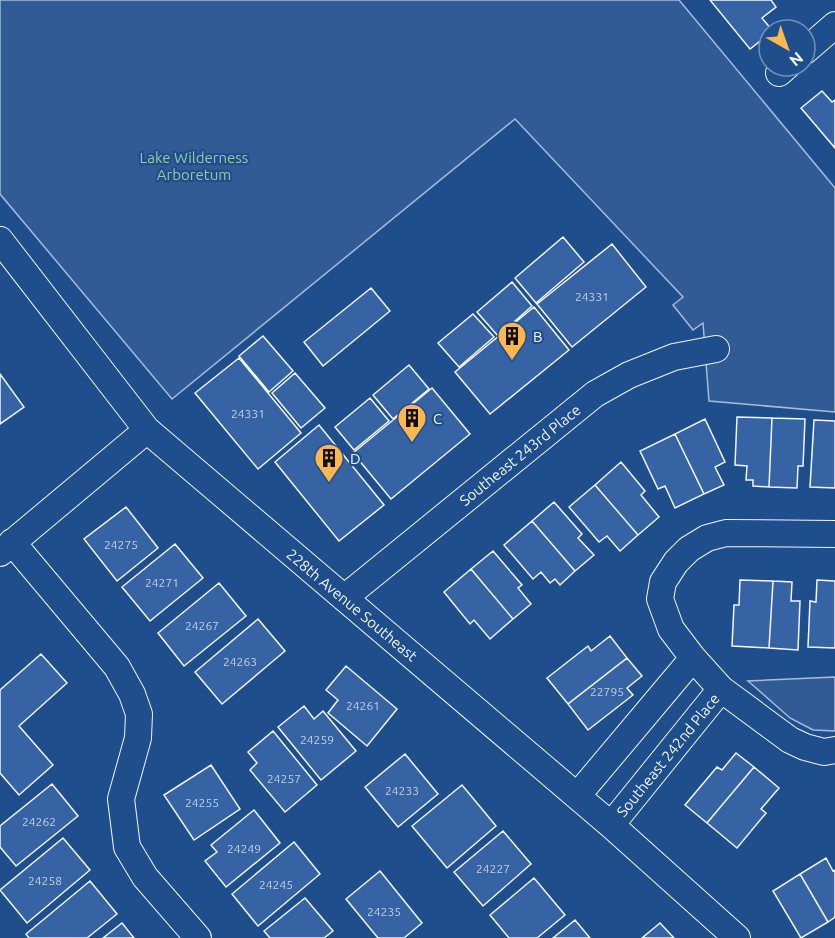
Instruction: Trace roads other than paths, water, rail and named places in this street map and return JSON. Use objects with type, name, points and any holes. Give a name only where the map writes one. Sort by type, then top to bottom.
[{"type":"street","points":[[817,41],[835,26]]},
{"type":"street","name":"228th Avenue Southeast","points":[[0,240],[147,430],[578,796],[737,938]]},
{"type":"street","name":"Southeast 243rd Place","points":[[344,598],[595,394],[629,375],[674,357],[716,349]]},
{"type":"street","points":[[147,430],[6,548],[117,667],[132,694],[139,714],[138,738],[121,799],[127,847],[145,878],[198,938]]},
{"type":"street","name":"Southeast 242nd Place","points":[[611,825],[721,689],[671,629],[660,599],[663,582],[676,562],[689,549],[707,538],[726,533],[835,534]]},
{"type":"street","points":[[578,796],[693,658]]},
{"type":"street","points":[[721,689],[790,740],[824,752],[835,750]]},
{"type":"place","name":"B","points":[[512,362]]},
{"type":"place","name":"C","points":[[412,444]]},
{"type":"place","name":"D","points":[[329,484]]},
{"type":"park label","name":"Lake Wilderness Arboretum","points":[[194,166]]}]
